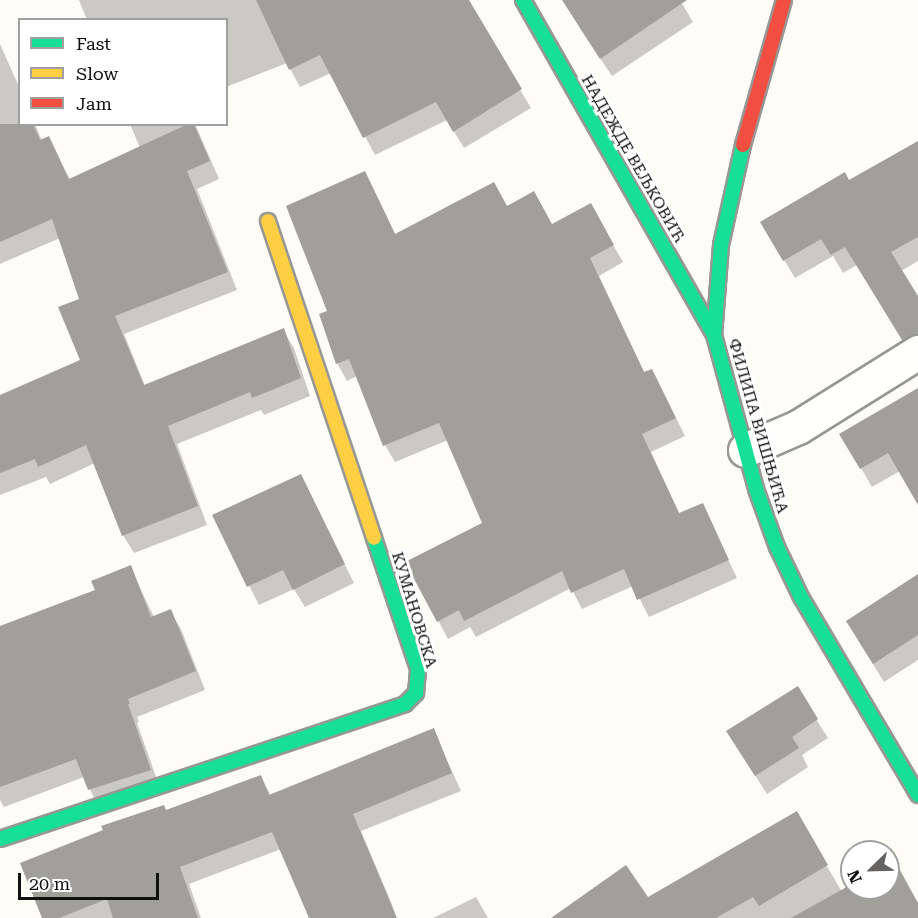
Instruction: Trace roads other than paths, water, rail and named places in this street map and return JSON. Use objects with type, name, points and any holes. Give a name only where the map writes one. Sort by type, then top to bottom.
[{"type":"street","name":"НАДЕЖДЕ ВЕЉКОВИЋ","points":[[523,0],[714,335]]},
{"type":"street","name":"ФИЛИПА ВИШЊИЋА","points":[[784,0],[742,148],[721,245],[714,335],[756,489],[777,547],[801,597],[918,795]]},
{"type":"street","name":"КУМАНОВСКА","points":[[0,839],[390,711],[405,704],[416,693],[418,669],[267,221]]},
{"type":"street","points":[[745,450],[798,427],[918,352]]}]
